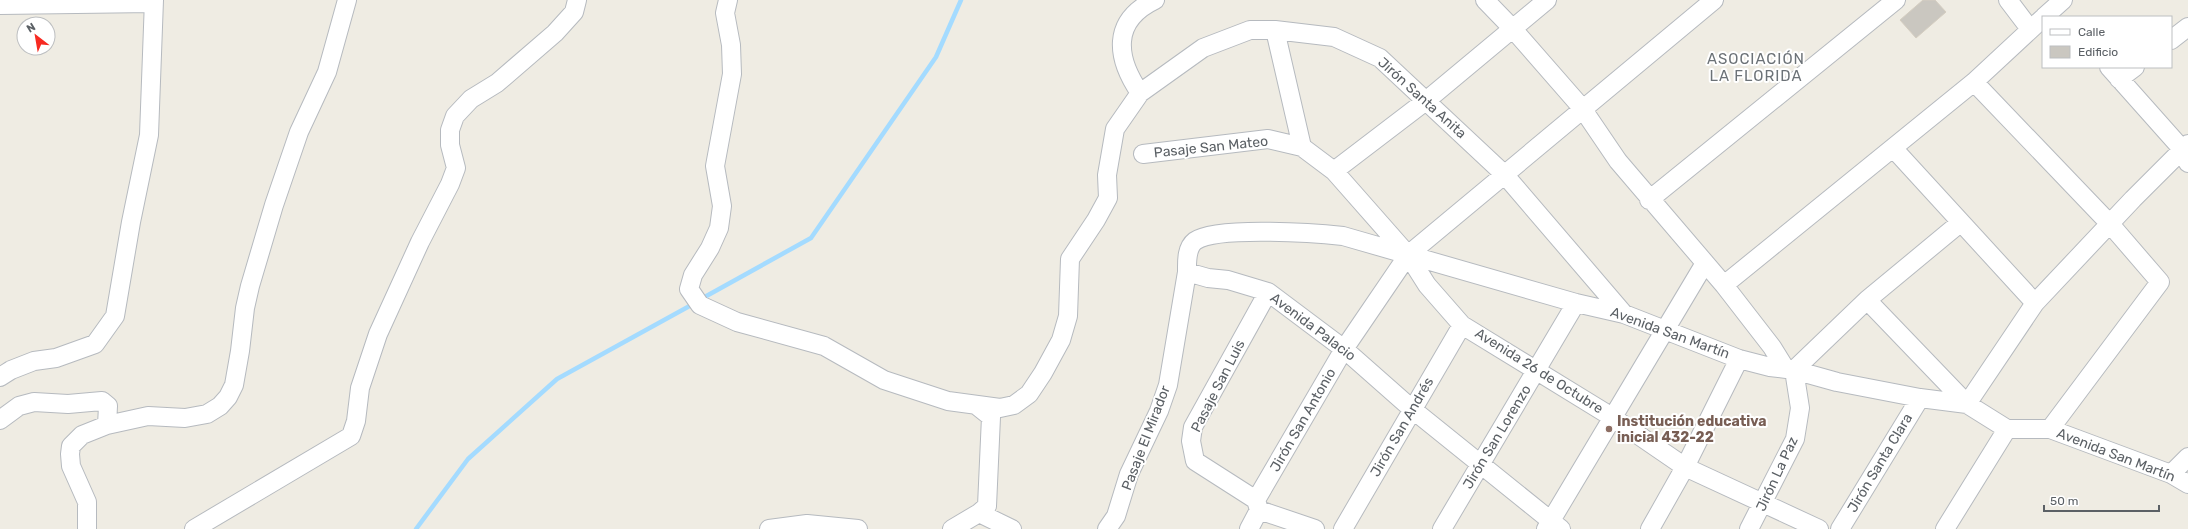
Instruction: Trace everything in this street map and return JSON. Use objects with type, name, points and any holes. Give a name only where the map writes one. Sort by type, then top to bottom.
[{"type":"street","points":[[87,529],[87,502],[71,466],[71,446],[89,431],[107,425],[148,416],[184,418],[208,414],[220,406],[228,397],[234,385],[245,308],[250,286],[274,205],[299,132],[327,72],[347,0]]},
{"type":"street","points":[[194,529],[351,436],[356,421],[360,388],[378,334],[420,242],[450,184],[456,168],[450,138],[450,130],[455,116],[471,100],[497,83],[555,33],[574,12],[577,0]]},
{"type":"street","name":"Jirón Santa Anita","points":[[728,0],[725,13],[731,45],[732,74],[715,166],[722,206],[719,228],[710,248],[693,275],[689,289],[700,305],[738,322],[824,346],[884,380],[948,401],[1000,408],[1014,405],[1029,394],[1043,373],[1061,340],[1068,316],[1070,259],[1096,220],[1108,198],[1108,175],[1115,129],[1140,93],[1203,48],[1250,30],[1275,30],[1334,37],[1380,58],[1427,100],[1504,174],[1624,314]]},
{"type":"street","points":[[1140,93],[1130,79],[1124,64],[1122,34],[1130,19],[1143,6],[1155,0]]},
{"type":"street","points":[[1485,0],[1513,29],[1582,108],[1618,160],[1649,200],[1724,285],[1789,369],[1867,300],[1960,223]]},
{"type":"street","points":[[1334,171],[1427,100],[1547,0]]},
{"type":"street","name":"Jirón San Antonio","points":[[1249,529],[1257,505],[1344,349],[1408,255],[1582,108],[1714,0]]},
{"type":"street","points":[[1649,200],[1896,0]]},
{"type":"street","points":[[2008,0],[2050,14]]},
{"type":"street","points":[[0,5],[153,1],[149,135],[131,222],[115,316],[95,344],[56,358],[34,361],[11,370],[0,377]]},
{"type":"street","points":[[1724,285],[1974,82],[2042,21]]},
{"type":"street","points":[[2172,39],[2188,27]]},
{"type":"street","points":[[1275,30],[1302,147],[1334,171],[1408,255]]},
{"type":"street","points":[[1867,300],[1967,404],[2035,303],[2110,224],[2186,152],[2114,73],[2132,68]]},
{"type":"street","points":[[1974,82],[2110,224],[2160,282],[2050,429]]},
{"type":"street","name":"Pasaje San Mateo","points":[[1142,154],[1268,139],[1302,147]]},
{"type":"street","points":[[1893,148],[1960,223],[2035,303]]},
{"type":"street","points":[[1187,272],[1189,248],[1195,241],[1221,234],[1305,232],[1343,236],[1408,255]]},
{"type":"street","name":"Avenida San Martín","points":[[1408,255],[1576,303],[1624,314],[1739,359],[1770,367],[1789,369],[1837,382],[1920,398],[1967,404],[2006,429],[2050,429],[2171,474],[2188,484]]},
{"type":"street","name":"Avenida 26 de Octubre","points":[[1408,255],[1427,285],[1462,325],[1612,417],[1685,467],[1819,529]]},
{"type":"street","points":[[1553,526],[1612,417],[1663,330],[1705,263]]},
{"type":"street","name":"Avenida Palacio","points":[[1187,272],[1208,278],[1228,280],[1268,292],[1344,349],[1412,409],[1553,526]]},
{"type":"street","name":"Pasaje El Mirador","points":[[1107,529],[1116,516],[1129,474],[1159,410],[1168,385],[1187,272]]},
{"type":"street","name":"Pasaje San Luis","points":[[1268,292],[1194,427],[1191,441],[1195,461],[1257,505],[1315,529]]},
{"type":"street","name":"Jirón San Lorenzo","points":[[1442,529],[1576,303]]},
{"type":"street","name":"Jirón San Andrés","points":[[1343,529],[1462,325]]},
{"type":"street","points":[[1650,529],[1685,467],[1739,359]]},
{"type":"street","name":"Jirón La Paz","points":[[1749,529],[1764,504],[1795,439],[1800,408],[1789,369]]},
{"type":"street","name":"Jirón Santa Clara","points":[[1840,529],[1920,398]]},
{"type":"street","points":[[0,420],[19,406],[34,402],[68,404],[102,401],[108,406],[107,425]]},
{"type":"street","points":[[952,529],[979,513],[987,506],[991,417],[976,405]]},
{"type":"street","points":[[1945,529],[2006,429]]},
{"type":"street","points":[[2171,474],[2188,457]]},
{"type":"street","points":[[979,513],[1012,529]]},
{"type":"street","points":[[769,529],[807,524],[858,529]]},
{"type":"building","points":[[1923,0],[1935,0],[1946,12],[1916,38],[1900,20]]},
{"type":"waterway","points":[[701,299],[811,238],[936,57],[961,0]]},
{"type":"waterway","points":[[416,529],[468,459],[557,379],[695,303]]},
{"type":"place","name":"Institución educativa inicial 432-22","points":[[1609,429]]},
{"type":"district","name":"ASOCIACIÓN LA FLORIDA","points":[[1756,68]]}]
